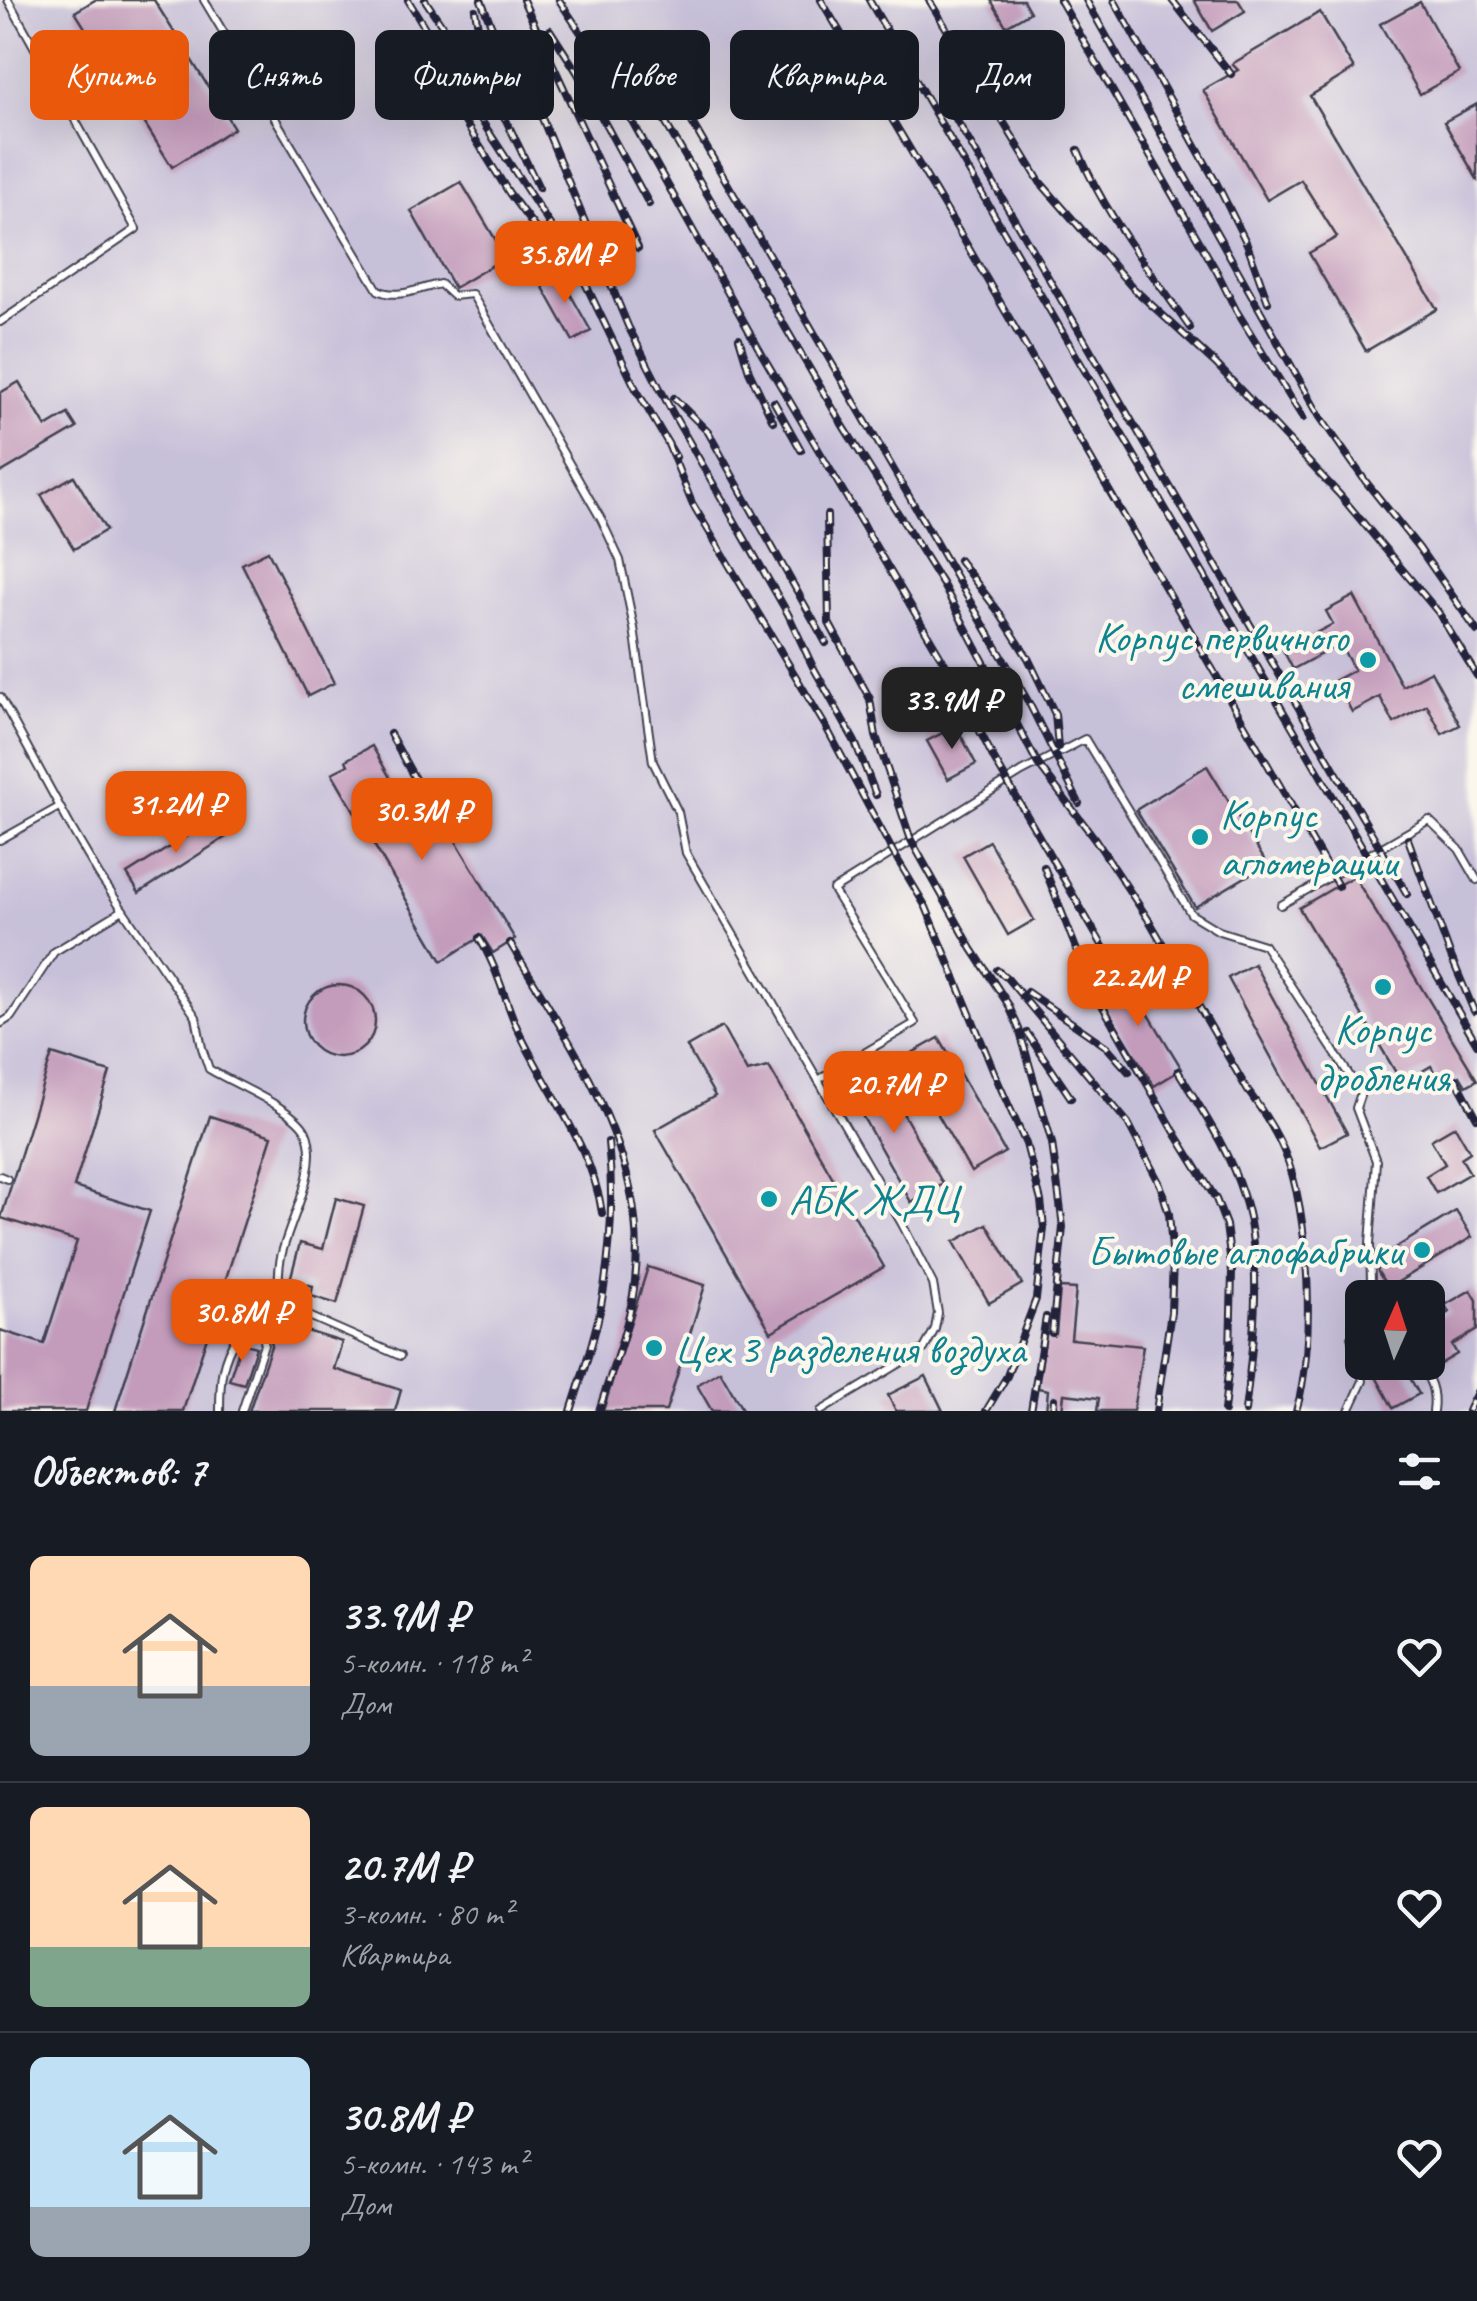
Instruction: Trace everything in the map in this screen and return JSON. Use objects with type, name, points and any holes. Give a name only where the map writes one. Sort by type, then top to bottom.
[{"type":"lane","points":[[0,322],[136,229],[8,0]]},
{"type":"lane","points":[[204,0],[378,290],[402,294],[440,284],[453,296],[472,294],[602,519],[620,560],[653,762],[678,812],[686,853],[933,1284],[938,1313],[935,1329],[924,1348],[821,1411]]},
{"type":"lane","points":[[0,696],[3,711],[99,875],[196,1018],[209,1068],[294,1118],[306,1132],[310,1157],[281,1256],[277,1302],[263,1327],[238,1334],[225,1355],[220,1411]]},
{"type":"lane","points":[[818,1080],[915,1023],[833,890],[1022,772],[1085,739],[1191,914],[1219,932],[1264,944],[1361,1093],[1356,1108],[1376,1161],[1371,1280]]},
{"type":"lane","points":[[0,840],[60,806]]},
{"type":"lane","points":[[1282,905],[1429,820],[1460,849],[1477,880]]},
{"type":"lane","points":[[0,1024],[11,1017],[54,952],[123,910]]},
{"type":"lane","points":[[277,1302],[400,1356]]},
{"type":"lane","points":[[242,1411],[264,1344],[268,1318]]},
{"type":"lane","points":[[1349,1411],[1363,1380]]},
{"type":"lane","points":[[1431,1380],[1435,1397],[1432,1411]]},
{"type":"shaded area","points":[[0,0],[1477,0],[1477,1411],[0,1411]]},
{"type":"building","points":[[95,0],[154,0],[173,30],[86,30],[75,12]]},
{"type":"building","points":[[991,0],[1023,0],[1030,12],[1006,26]]},
{"type":"building","points":[[1194,0],[1238,0],[1245,11],[1212,31]]},
{"type":"building","points":[[1420,2],[1459,72],[1420,94],[1380,24]]},
{"type":"building","points":[[1320,12],[1354,69],[1310,96],[1437,309],[1366,351],[1309,253],[1337,237],[1301,180],[1267,200],[1203,90],[1238,70],[1232,64]]},
{"type":"building","points":[[189,56],[209,88],[209,120],[229,120],[234,128],[172,167],[143,120],[189,120]]},
{"type":"building","points":[[1477,104],[1477,179],[1444,122]]},
{"type":"building","points":[[461,182],[506,257],[454,288],[411,211]]},
{"type":"building","points":[[558,272],[591,331],[573,341],[540,282]]},
{"type":"building","points":[[19,382],[46,427],[68,414],[77,428],[0,473],[0,393]]},
{"type":"building","points":[[74,476],[106,530],[74,549],[41,495]]},
{"type":"building","points":[[268,551],[334,683],[308,696],[242,564]]},
{"type":"building","name":"Корпус первичного смешивания","points":[[1354,596],[1402,686],[1431,671],[1460,725],[1442,734],[1427,705],[1394,723],[1380,697],[1352,712],[1335,680],[1354,670],[1340,644],[1293,669],[1283,650],[1333,624],[1326,611]]},
{"type":"building","points":[[956,726],[976,764],[948,779],[927,741]]},
{"type":"building","points":[[372,746],[428,844],[450,831],[515,939],[493,953],[482,936],[442,961],[332,773]]},
{"type":"building","name":"Корпус агломерации","points":[[1207,766],[1267,864],[1195,907],[1136,810]]},
{"type":"building","points":[[214,819],[226,837],[139,893],[127,874]]},
{"type":"building","points":[[989,841],[1034,920],[1008,935],[963,856]]},
{"type":"building","name":"Корпус дробления","points":[[1354,876],[1477,1080],[1466,1086],[1460,1076],[1443,1087],[1431,1066],[1402,1083],[1299,908]]},
{"type":"building","points":[[1254,964],[1347,1133],[1320,1147],[1228,978]]},
{"type":"building","points":[[1123,972],[1182,1069],[1154,1086],[1095,989]]},
{"type":"building","points":[[339,985],[364,996],[375,1021],[364,1046],[339,1057],[314,1046],[303,1021],[314,996]]},
{"type":"building","name":"АБК ЖДЦ","points":[[722,1027],[747,1072],[769,1067],[884,1267],[771,1332],[655,1130],[715,1096],[687,1047]]},
{"type":"building","points":[[939,1038],[1005,1152],[971,1172],[905,1057]]},
{"type":"building","points":[[52,1054],[110,1072],[74,1187],[150,1211],[86,1411],[0,1411],[0,1330],[44,1344],[77,1241],[1,1218]]},
{"type":"building","points":[[878,1069],[943,1184],[911,1202],[846,1087]]},
{"type":"building","points":[[210,1116],[272,1136],[183,1411],[115,1411]]},
{"type":"building","points":[[1455,1126],[1470,1152],[1461,1158],[1470,1173],[1436,1193],[1426,1176],[1445,1164],[1431,1140]]},
{"type":"building","points":[[336,1198],[364,1206],[337,1304],[311,1296],[313,1286],[290,1280],[300,1243],[323,1249]]},
{"type":"building","name":"Бытовые аглофабрики","points":[[1456,1211],[1472,1237],[1401,1280],[1383,1280],[1377,1259]]},
{"type":"building","points":[[987,1224],[1022,1284],[989,1303],[954,1242]]},
{"type":"building","name":"Цех 3 разделения воздуха","points":[[648,1267],[705,1285],[666,1411],[603,1411]]},
{"type":"building","points":[[1060,1288],[1076,1289],[1071,1339],[1143,1346],[1133,1411],[1097,1411],[1099,1398],[1064,1394],[1062,1411],[1046,1411],[1048,1390],[1038,1388],[1046,1333],[1056,1334]]},
{"type":"building","points":[[1471,1290],[1477,1300],[1477,1330],[1452,1345],[1457,1354],[1445,1361],[1445,1314],[1449,1312],[1445,1305]]},
{"type":"building","points":[[275,1321],[342,1342],[334,1369],[401,1390],[395,1411],[249,1411],[271,1346]]},
{"type":"building","points":[[241,1343],[256,1347],[244,1384],[229,1380]]},
{"type":"building","points":[[720,1371],[743,1411],[712,1411],[697,1385]]},
{"type":"building","points":[[926,1376],[943,1411],[896,1411],[888,1395]]},
{"type":"building","points":[[1378,1380],[1411,1380],[1419,1394],[1393,1408]]},
{"type":"railway","points":[[408,0],[577,266],[636,389],[676,457]]},
{"type":"railway","points":[[425,0],[506,120],[539,188]]},
{"type":"railway","points":[[481,0],[494,32],[520,65],[628,326],[672,412],[788,614],[855,742],[876,795]]},
{"type":"railway","points":[[523,0],[638,248]]},
{"type":"railway","points":[[559,0],[593,51],[763,356],[951,674],[994,759],[1119,974]]},
{"type":"railway","points":[[821,0],[1338,886]]},
{"type":"railway","points":[[869,0],[1477,1044]]},
{"type":"railway","points":[[929,0],[1040,182],[1133,288],[1216,364],[1339,494],[1438,612],[1477,676]]},
{"type":"railway","points":[[1060,0],[1236,310],[1303,418]]},
{"type":"railway","points":[[1086,0],[1320,417],[1477,631]]},
{"type":"railway","points":[[1114,0],[1217,184],[1247,244],[1268,302]]},
{"type":"railway","points":[[1172,0],[1231,74]]},
{"type":"railway","points":[[475,10],[479,30]]},
{"type":"railway","points":[[554,36],[649,204]]},
{"type":"railway","points":[[463,120],[541,236]]},
{"type":"railway","points":[[664,120],[842,424],[943,585],[1038,764],[1095,839],[1150,922],[1280,1143],[1300,1208],[1307,1280],[1306,1353],[1296,1411]]},
{"type":"railway","points":[[691,120],[1029,703],[1079,803]]},
{"type":"railway","points":[[957,120],[1407,894]]},
{"type":"railway","points":[[1078,150],[1115,220],[1190,328]]},
{"type":"railway","points":[[739,338],[749,371],[773,421]]},
{"type":"railway","points":[[674,398],[708,432],[826,643]]},
{"type":"railway","points":[[774,402],[801,450]]},
{"type":"railway","points":[[668,444],[692,503],[826,727],[926,907],[1026,1144],[1044,1228],[1036,1299],[1007,1376],[986,1411]]},
{"type":"railway","points":[[827,515],[829,623],[870,699],[876,736],[911,840],[1019,1029],[1052,1143],[1063,1227],[1052,1333]]},
{"type":"railway","points":[[959,560],[1028,658],[1055,714],[1058,747]]},
{"type":"railway","points":[[390,734],[445,833]]},
{"type":"railway","points":[[1408,839],[1474,1011]]},
{"type":"railway","points":[[1044,867],[1090,984],[1216,1199],[1226,1225],[1232,1272],[1224,1411]]},
{"type":"railway","points":[[479,938],[526,1046],[578,1140],[597,1188],[602,1213]]},
{"type":"railway","points":[[510,943],[605,1112],[622,1157],[633,1203],[637,1251],[632,1301],[599,1411]]},
{"type":"railway","points":[[997,970],[1128,1123],[1160,1184],[1169,1214],[1173,1260],[1171,1312],[1156,1411]]},
{"type":"railway","points":[[1027,992],[1107,1047],[1129,1072]]},
{"type":"railway","points":[[1027,1033],[1071,1098]]},
{"type":"railway","points":[[1178,1071],[1230,1162],[1249,1219],[1255,1302],[1245,1411]]},
{"type":"railway","points":[[1456,1079],[1477,1118]]},
{"type":"railway","points":[[571,1411],[595,1332],[604,1286],[611,1203],[608,1142]]},
{"type":"railway","points":[[1031,1411],[1046,1317]]},
{"type":"railway","points":[[1468,1411],[1477,1392]]},
{"type":"railway","points":[[1053,1411],[1054,1399]]},
{"type":"place","name":"Корпус первичного смешивания","points":[[1368,660]]},
{"type":"place","name":"Корпус агломерации","points":[[1200,837]]},
{"type":"place","name":"Корпус дробления","points":[[1383,987]]},
{"type":"place","name":"АБК ЖДЦ","points":[[769,1199]]},
{"type":"place","name":"Бытовые аглофабрики","points":[[1422,1250]]},
{"type":"place","name":"Цех 3 разделения воздуха","points":[[654,1348]]}]
